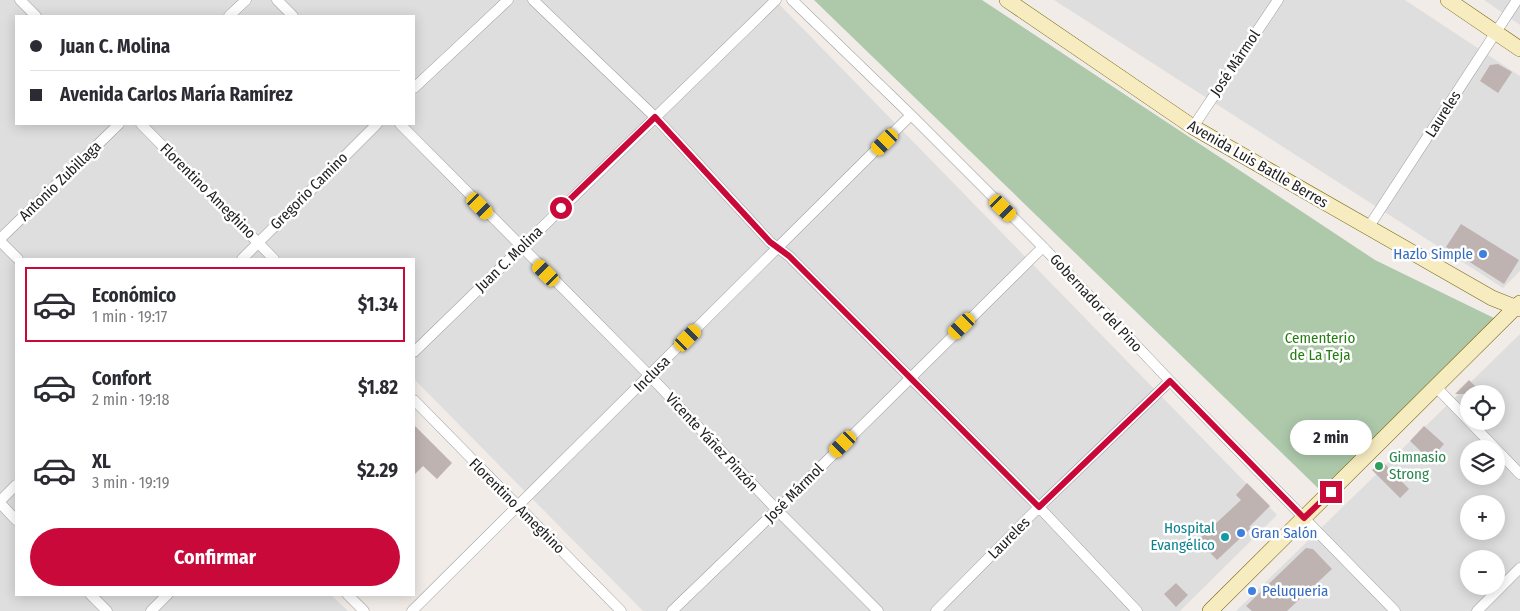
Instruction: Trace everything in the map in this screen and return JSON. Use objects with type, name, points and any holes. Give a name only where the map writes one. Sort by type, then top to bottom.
[{"type":"main road","name":"Avenida Luis Batlle Berres","points":[[1007,0],[1193,127],[1492,298],[1518,306]]},
{"type":"main road","points":[[1448,0],[1520,49]]},
{"type":"main road","points":[[1210,611],[1518,306]]},
{"type":"street","points":[[20,0],[35,15]]},
{"type":"street","points":[[230,15],[246,0]]},
{"type":"street","points":[[277,0],[293,15]]},
{"type":"street","points":[[415,87],[508,0]]},
{"type":"street","points":[[533,0],[655,117],[770,242],[789,256],[1039,507],[1137,611]]},
{"type":"street","name":"Juan C. Molina","points":[[415,351],[776,0]]},
{"type":"street","name":"Gobernador del Pino","points":[[792,0],[912,115],[1395,611]]},
{"type":"street","name":"José Mármol","points":[[1193,127],[1278,0]]},
{"type":"street","name":"Laureles","points":[[1368,228],[1518,0]]},
{"type":"street","name":"Inclusa","points":[[412,611],[912,115]]},
{"type":"street","name":"Antonio Zubillaga","points":[[0,240],[118,125]]},
{"type":"street","name":"Florentino Ameghino","points":[[142,125],[273,258]]},
{"type":"street","name":"Gregorio Camino","points":[[243,258],[376,125]]},
{"type":"street","name":"Vicente Yáñez Pinzón","points":[[401,125],[650,376],[777,510],[878,611]]},
{"type":"street","points":[[0,240],[17,258]]},
{"type":"street","name":"José Mármol","points":[[672,611],[777,510],[1042,247]]},
{"type":"street","name":"Laureles","points":[[936,611],[1039,507],[1170,381]]},
{"type":"street","points":[[1436,387],[1460,412]]},
{"type":"street","name":"Florentino Ameghino","points":[[415,401],[621,611]]},
{"type":"street","points":[[1478,430],[1487,440]]},
{"type":"street","points":[[1505,458],[1520,474]]},
{"type":"street","points":[[15,486],[0,502],[15,519]]},
{"type":"street","points":[[1477,611],[1520,568]]},
{"type":"street","points":[[92,596],[107,611]]},
{"type":"street","points":[[151,611],[166,596]]},
{"type":"street","points":[[349,596],[364,611]]},
{"type":"shaded area","points":[[0,0],[775,0],[1277,515],[1180,611],[643,611],[415,380],[415,258],[15,258],[15,596],[332,596],[348,611],[0,611]]},
{"type":"shaded area","points":[[1054,0],[1405,0],[1520,76],[1520,271],[1503,288]]},
{"type":"shaded area","points":[[1484,0],[1520,0],[1520,25],[1487,2]]},
{"type":"shaded area","points":[[1520,334],[1520,611],[1236,611],[1460,393],[1460,430],[1505,430],[1505,385],[1468,385]]},
{"type":"green space","name":"Cementerio de La Teja","points":[[814,0],[982,0],[1375,260],[1496,319],[1321,491]]},
{"type":"building","points":[[1498,64],[1512,72],[1498,93],[1480,81],[1490,65]]},
{"type":"building","name":"Hazlo Simple","points":[[1461,224],[1519,260],[1504,284],[1446,247]]},
{"type":"building","points":[[1469,380],[1474,385],[1464,385]]},
{"type":"building","points":[[415,426],[452,463],[437,479],[423,466],[415,474]]},
{"type":"building","points":[[1424,426],[1444,444],[1430,460],[1410,441]]},
{"type":"building","points":[[1382,461],[1409,489],[1400,498],[1372,470]]},
{"type":"building","points":[[1247,483],[1270,506],[1249,527],[1251,528],[1217,560],[1198,540],[1241,500],[1236,495]]},
{"type":"building","points":[[1306,548],[1313,549],[1332,569],[1287,611],[1252,611],[1246,606]]},
{"type":"building","points":[[1176,583],[1188,595],[1176,607],[1164,594]]},
{"type":"place","name":"Hazlo Simple","points":[[1483,254]]},
{"type":"place","name":"Gimnasio Strong","points":[[1379,466]]},
{"type":"place","name":"Gran Salón","points":[[1241,533]]},
{"type":"place","name":"Hospital Evangélico","points":[[1225,537]]},
{"type":"place","name":"Peluqueria","points":[[1252,591]]},
{"type":"route","points":[[561,208],[655,117],[770,242],[789,256],[1039,507],[1170,381],[1304,518],[1331,492]]}]
